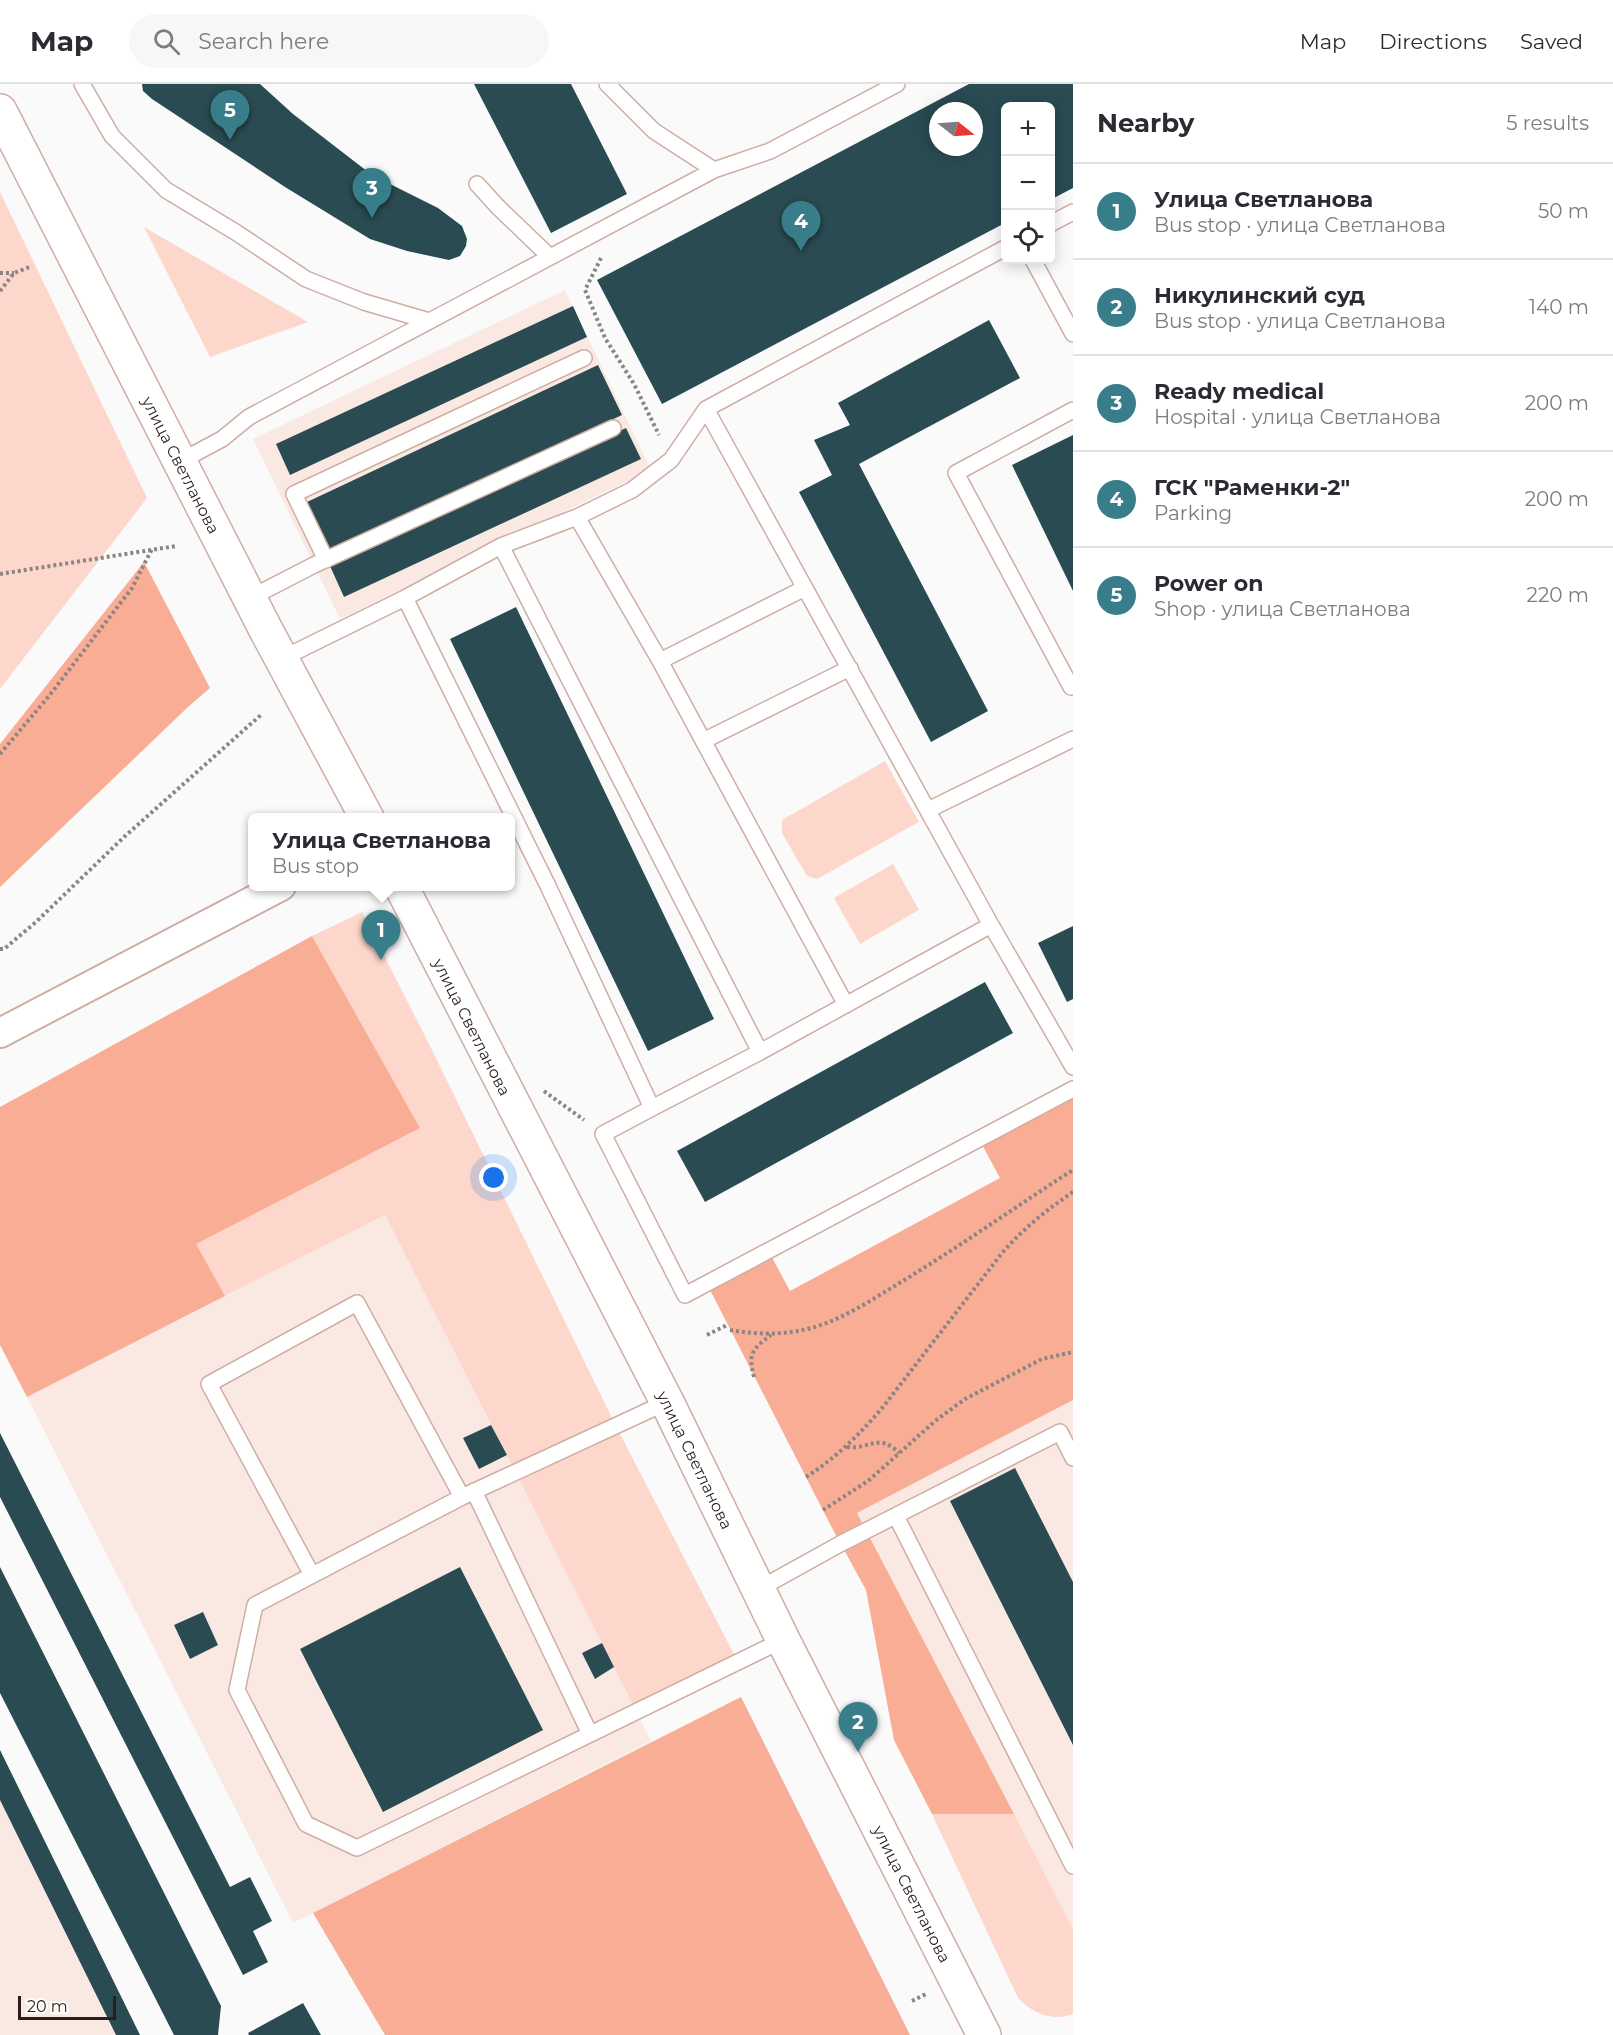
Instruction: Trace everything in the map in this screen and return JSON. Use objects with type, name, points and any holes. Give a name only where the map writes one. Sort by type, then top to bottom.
[{"type":"street","name":"улица Светланова","points":[[0,111],[281,659],[364,813]]},
{"type":"street","points":[[0,1033],[271,891]]},
{"type":"street","name":"улица Светланова","points":[[404,891],[667,1402],[783,1640],[984,2035]]},
{"type":"lane","points":[[82,84],[112,136],[166,190],[237,233],[306,279],[364,302],[429,321]]},
{"type":"lane","points":[[607,84],[654,131],[714,170]]},
{"type":"lane","points":[[179,462],[222,439],[249,417],[714,170],[770,151],[897,84]]},
{"type":"lane","points":[[477,184],[550,257]]},
{"type":"lane","points":[[1055,221],[1073,212]]},
{"type":"lane","points":[[281,659],[405,598],[501,546],[577,518],[632,490],[671,460],[706,409],[1001,250]]},
{"type":"lane","points":[[1035,264],[1073,334]]},
{"type":"lane","points":[[326,560],[294,494],[584,358]]},
{"type":"lane","points":[[706,409],[1073,1067]]},
{"type":"lane","points":[[1072,687],[956,473],[1073,410]]},
{"type":"lane","points":[[250,598],[326,560],[613,428]]},
{"type":"lane","points":[[577,518],[660,661],[846,1005]]},
{"type":"lane","points":[[501,546],[760,1052]]},
{"type":"lane","points":[[660,661],[805,588]]},
{"type":"lane","points":[[405,598],[512,813]]},
{"type":"lane","points":[[703,741],[850,668]]},
{"type":"lane","points":[[928,810],[1073,739]]},
{"type":"lane","points":[[515,820],[652,1108]]},
{"type":"lane","points":[[992,925],[760,1052],[603,1134],[686,1295],[1073,1089]]},
{"type":"lane","points":[[312,1575],[209,1384],[357,1303],[468,1494],[590,1734]]},
{"type":"lane","points":[[667,1402],[468,1494],[255,1605],[237,1690],[306,1824],[357,1848],[783,1640]]},
{"type":"lane","points":[[759,1589],[1060,1432],[1073,1458]]},
{"type":"lane","points":[[896,1516],[1073,1866]]},
{"type":"path","points":[[606,249],[585,290],[605,338],[634,384],[671,460]]},
{"type":"path","points":[[0,273],[14,273],[32,266]]},
{"type":"path","points":[[0,291],[14,273]]},
{"type":"path","points":[[0,574],[176,546]]},
{"type":"path","points":[[0,754],[49,696],[132,588],[152,549]]},
{"type":"path","points":[[0,949],[4,949],[36,922],[124,837],[262,714]]},
{"type":"path","points":[[544,1090],[603,1134]]},
{"type":"path","points":[[730,1330],[772,1335],[795,1332],[829,1322],[955,1250],[1073,1170]]},
{"type":"path","points":[[806,1477],[827,1464],[846,1447],[883,1407],[962,1303],[1022,1230],[1073,1192]]},
{"type":"path","points":[[707,1335],[727,1325]]},
{"type":"path","points":[[754,1377],[751,1357],[753,1351],[772,1335]]},
{"type":"path","points":[[823,1510],[868,1481],[934,1421],[965,1399],[1042,1359],[1073,1352]]},
{"type":"path","points":[[846,1447],[856,1448],[882,1442],[889,1444],[899,1453]]},
{"type":"shaded area","points":[[0,192],[147,498],[0,689]]},
{"type":"shaded area","points":[[144,227],[308,322],[210,357]]},
{"type":"shaded area","points":[[565,290],[651,470],[340,619],[253,439]]},
{"type":"shaded area","points":[[144,562],[210,688],[0,887],[0,744]]},
{"type":"shaded area","points":[[885,761],[919,822],[817,879],[807,876],[782,833],[782,820]]},
{"type":"shaded area","points":[[893,864],[919,910],[860,944],[834,898]]},
{"type":"shaded area","points":[[362,912],[616,1426],[738,1662],[636,1711],[385,1215],[225,1296],[195,1244],[420,1128],[312,936]]},
{"type":"shaded area","points":[[312,936],[420,1128],[196,1244],[225,1296],[27,1397],[0,1345],[0,1107]]},
{"type":"shaded area","points":[[1073,1089],[1073,1400],[857,1513],[1014,1814],[932,1814],[894,1740],[866,1590],[707,1284],[769,1252],[790,1291],[1000,1178],[979,1139]]},
{"type":"shaded area","points":[[385,1215],[651,1741],[293,1923],[27,1397]]},
{"type":"shaded area","points":[[1073,1400],[1073,1929],[857,1513]]},
{"type":"shaded area","points":[[741,1697],[910,2035],[385,2035],[313,1913]]},
{"type":"shaded area","points":[[0,1800],[116,2035],[0,2035]]},
{"type":"shaded area","points":[[932,1814],[1014,1814],[1073,1929],[1073,2014],[1058,2017],[1043,2015],[1018,1998]]},
{"type":"building","points":[[142,84],[260,84],[293,114],[372,175],[438,208],[462,226],[467,239],[466,246],[460,256],[449,260],[407,251],[370,239],[285,187],[152,99],[143,91]]},
{"type":"building","points":[[474,84],[571,84],[627,194],[551,233]]},
{"type":"building","points":[[969,84],[1073,84],[1073,188],[1055,197],[1055,102],[1001,102],[1001,225],[662,404],[597,280],[929,105],[929,156],[983,156],[983,102],[935,102]]},
{"type":"building","points":[[573,306],[587,337],[290,475],[276,444]]},
{"type":"building","points":[[989,320],[1020,378],[859,464],[988,711],[931,742],[799,492],[832,475],[814,440],[850,425],[838,403]]},
{"type":"building","points":[[598,365],[622,415],[330,552],[307,502]]},
{"type":"building","points":[[626,428],[641,459],[344,597],[330,566]]},
{"type":"building","points":[[1073,435],[1073,591],[1012,465]]},
{"type":"building","points":[[516,607],[714,1019],[648,1051],[450,639]]},
{"type":"building","points":[[1073,926],[1073,999],[1067,1002],[1038,943]]},
{"type":"building","points":[[985,982],[1013,1033],[705,1202],[677,1151]]},
{"type":"building","points":[[491,1425],[507,1455],[479,1469],[463,1438]]},
{"type":"building","points":[[0,1433],[230,1887],[250,1877],[272,1921],[253,1931],[268,1962],[243,1975],[0,1497]]},
{"type":"building","points":[[1015,1468],[1073,1582],[1073,1745],[950,1501]]},
{"type":"building","points":[[0,1567],[221,2006],[218,2035],[174,2035],[0,1693]]},
{"type":"building","points":[[460,1567],[543,1730],[383,1812],[300,1649]]},
{"type":"building","points":[[203,1612],[218,1645],[190,1659],[174,1625]]},
{"type":"building","points":[[602,1643],[614,1667],[595,1679],[582,1653]]},
{"type":"building","points":[[0,1750],[140,2035],[116,2035],[0,1800]]},
{"type":"building","points":[[303,2003],[321,2035],[249,2035],[248,2033]]},
{"type":"place","name":"Power on","points":[[230,140]]},
{"type":"place","name":"Ready medical","points":[[372,218]]},
{"type":"place","name":"ГСК \"Раменки-2\"","points":[[801,251]]},
{"type":"place","name":"Улица Светланова","points":[[381,960]]},
{"type":"place","name":"Никулинский суд","points":[[858,1752]]}]
